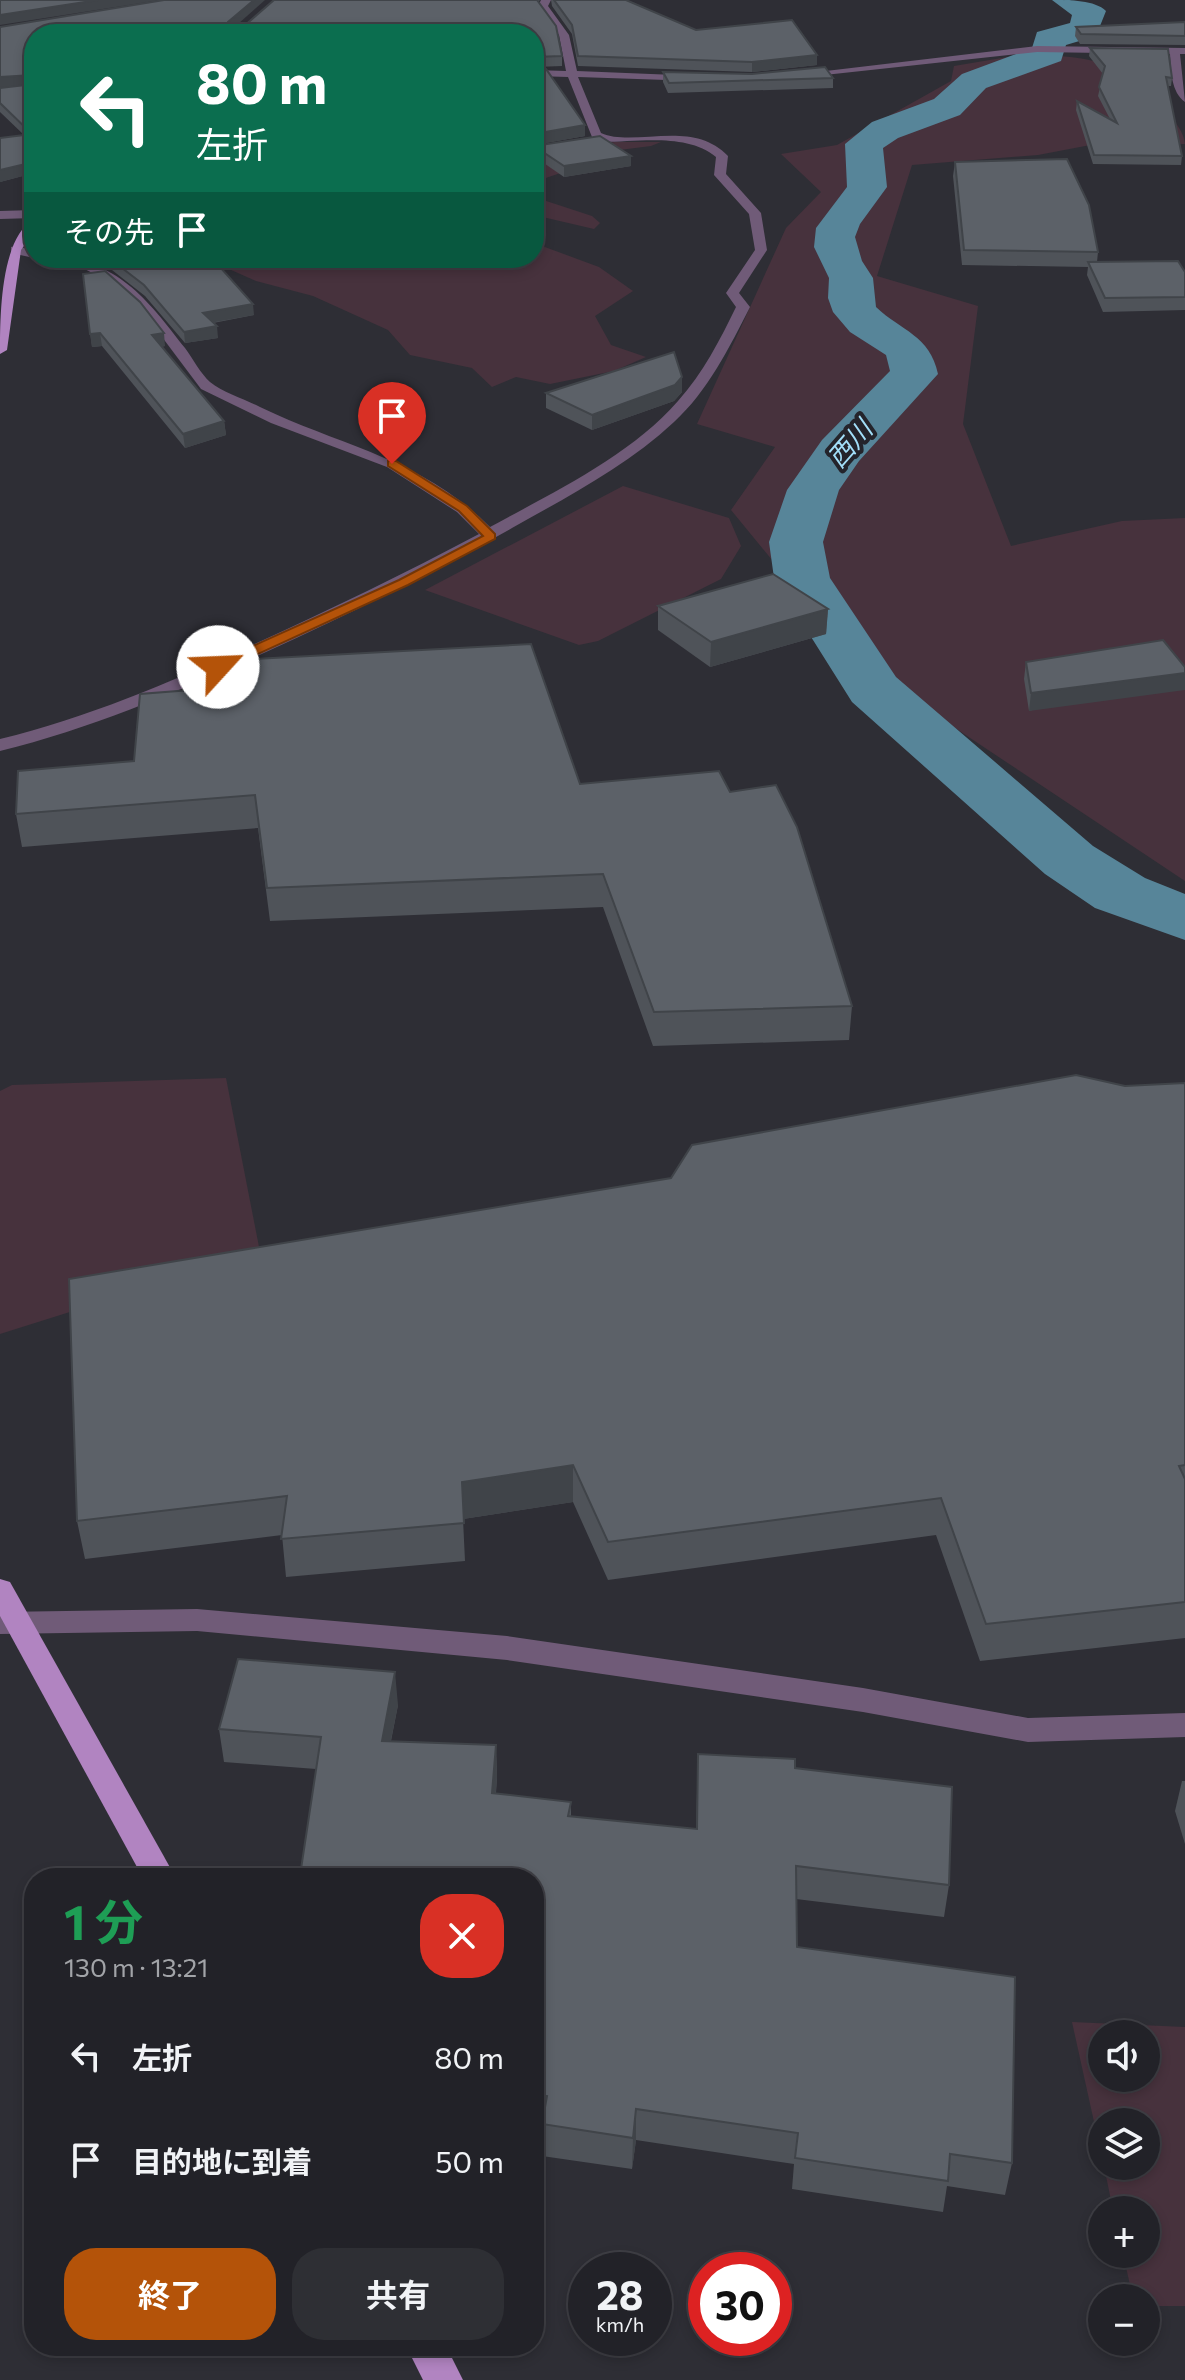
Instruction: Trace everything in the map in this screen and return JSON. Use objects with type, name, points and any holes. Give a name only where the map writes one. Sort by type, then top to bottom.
[{"type":"main road","points":[[0,350],[15,250],[24,237]]},
{"type":"main road","points":[[0,1590],[8,1623],[154,1868]]},
{"type":"main road","points":[[431,2356],[444,2380]]},
{"type":"street","points":[[0,745],[83,725],[139,703],[403,582],[491,537],[612,464],[672,416],[709,369],[743,307],[732,293],[761,250],[755,213],[720,175],[722,156],[716,150],[682,141],[596,140],[572,74],[564,35],[543,6],[546,0]]},
{"type":"street","points":[[782,76],[1064,47],[1180,51],[1176,78],[1185,99]]},
{"type":"street","points":[[858,58],[867,69]]},
{"type":"street","points":[[544,73],[710,78]]},
{"type":"street","points":[[0,215],[24,214]]},
{"type":"street","points":[[15,250],[24,252]]},
{"type":"street","points":[[93,268],[118,281],[149,310],[206,386],[276,420],[392,464],[463,509],[491,537]]},
{"type":"street","points":[[8,1623],[197,1620],[507,1648],[863,1700],[1028,1730],[1185,1725]]},
{"type":"shaded area","points":[[1026,54],[1088,60],[1117,71],[1166,111],[1183,134],[1185,144],[1101,143],[1038,155],[912,165],[877,276],[978,306],[963,424],[1011,546],[1122,521],[1185,518],[1185,881],[856,662],[731,510],[775,447],[697,424],[786,228],[821,192],[781,154],[837,145],[951,81],[954,66]]},
{"type":"shaded area","points":[[615,142],[661,142],[588,154],[590,163],[544,179],[544,152]]},
{"type":"shaded area","points":[[544,200],[592,216],[600,223],[594,229],[544,217]]},
{"type":"shaded area","points":[[544,247],[599,267],[633,291],[595,316],[611,345],[646,357],[614,371],[550,384],[516,377],[492,387],[472,368],[410,355],[388,330],[313,296],[256,281],[227,268],[544,268]]},
{"type":"shaded area","points":[[623,486],[729,518],[741,546],[721,579],[598,641],[579,645],[425,590]]},
{"type":"shaded area","points":[[226,1078],[260,1252],[0,1334],[0,1091],[12,1085]]},
{"type":"shaded area","points":[[1072,2022],[1088,2023],[1088,2092],[1160,2092],[1160,2026],[1185,2027],[1185,2306],[1160,2306],[1160,2284],[1130,2284],[1126,2268],[1160,2268],[1160,2196],[1110,2196],[1107,2180],[1160,2180],[1160,2108],[1091,2108]]},
{"type":"building","points":[[0,0],[98,0],[0,15]]},
{"type":"building","points":[[164,0],[254,0],[228,24],[24,24],[24,76],[0,77],[0,27]]},
{"type":"building","points":[[274,0],[537,0],[556,26],[562,56],[544,57],[544,24],[246,24]]},
{"type":"building","points":[[554,0],[626,0],[696,30],[792,20],[817,55],[752,62],[578,56],[572,25]]},
{"type":"building","points":[[1185,22],[1185,36],[1081,34],[1076,27]]},
{"type":"building","points":[[1090,48],[1168,49],[1172,78],[1166,77],[1182,156],[1094,155],[1077,101],[1117,123],[1099,87],[1105,66]]},
{"type":"building","points":[[825,67],[833,78],[669,83],[663,72],[752,74]]},
{"type":"building","points":[[544,69],[546,69],[585,125],[544,132]]},
{"type":"building","points":[[24,85],[24,126],[0,103],[0,88]]},
{"type":"building","points":[[24,135],[24,164],[0,170],[0,138]]},
{"type":"building","points":[[600,136],[631,156],[564,166],[544,153],[544,144]]},
{"type":"building","points":[[1067,159],[1089,205],[1098,252],[964,250],[955,162]]},
{"type":"building","points":[[1178,261],[1185,272],[1185,297],[1105,298],[1088,262]]},
{"type":"building","points":[[122,268],[221,268],[253,304],[203,313],[217,326],[184,332],[144,285]]},
{"type":"building","points":[[105,271],[140,302],[164,333],[152,335],[224,421],[183,434],[100,333],[90,334],[83,274]]},
{"type":"building","points":[[674,352],[682,377],[675,385],[592,415],[546,393]]},
{"type":"building","points":[[773,574],[828,609],[711,642],[658,606]]},
{"type":"building","points":[[1163,640],[1185,667],[1185,673],[1031,693],[1026,662]]},
{"type":"building","points":[[531,644],[580,784],[719,771],[730,792],[776,785],[797,827],[852,1006],[654,1012],[603,874],[267,888],[255,795],[16,814],[18,771],[134,761],[140,694],[241,686],[237,660]]},
{"type":"building","points":[[1076,1075],[1125,1086],[1185,1083],[1185,1465],[1179,1466],[1185,1479],[1185,1602],[986,1624],[941,1498],[608,1542],[573,1465],[462,1482],[464,1523],[281,1539],[287,1496],[77,1521],[69,1279],[671,1178],[692,1145]]},
{"type":"building","points":[[238,1659],[395,1672],[382,1741],[496,1745],[492,1793],[571,1802],[568,1816],[697,1829],[698,1754],[795,1759],[795,1768],[952,1787],[949,1885],[796,1866],[797,1947],[1015,1977],[1012,2163],[950,2154],[948,2181],[795,2158],[798,2133],[636,2109],[633,2138],[544,2124],[547,2096],[544,2096],[544,1868],[301,1868],[321,1737],[219,1729]]},
{"type":"waterway","name":"西川","points":[[1068,0],[1090,11],[1084,29],[1049,39],[1049,54],[974,81],[947,107],[885,130],[864,144],[867,187],[837,228],[835,247],[851,278],[850,298],[856,312],[903,346],[911,357],[914,374],[840,451],[813,490],[796,542],[802,578],[874,689],[1069,860],[1120,893],[1185,919]]},
{"type":"route","points":[[218,667],[403,582],[491,537],[463,509],[392,464]]}]
